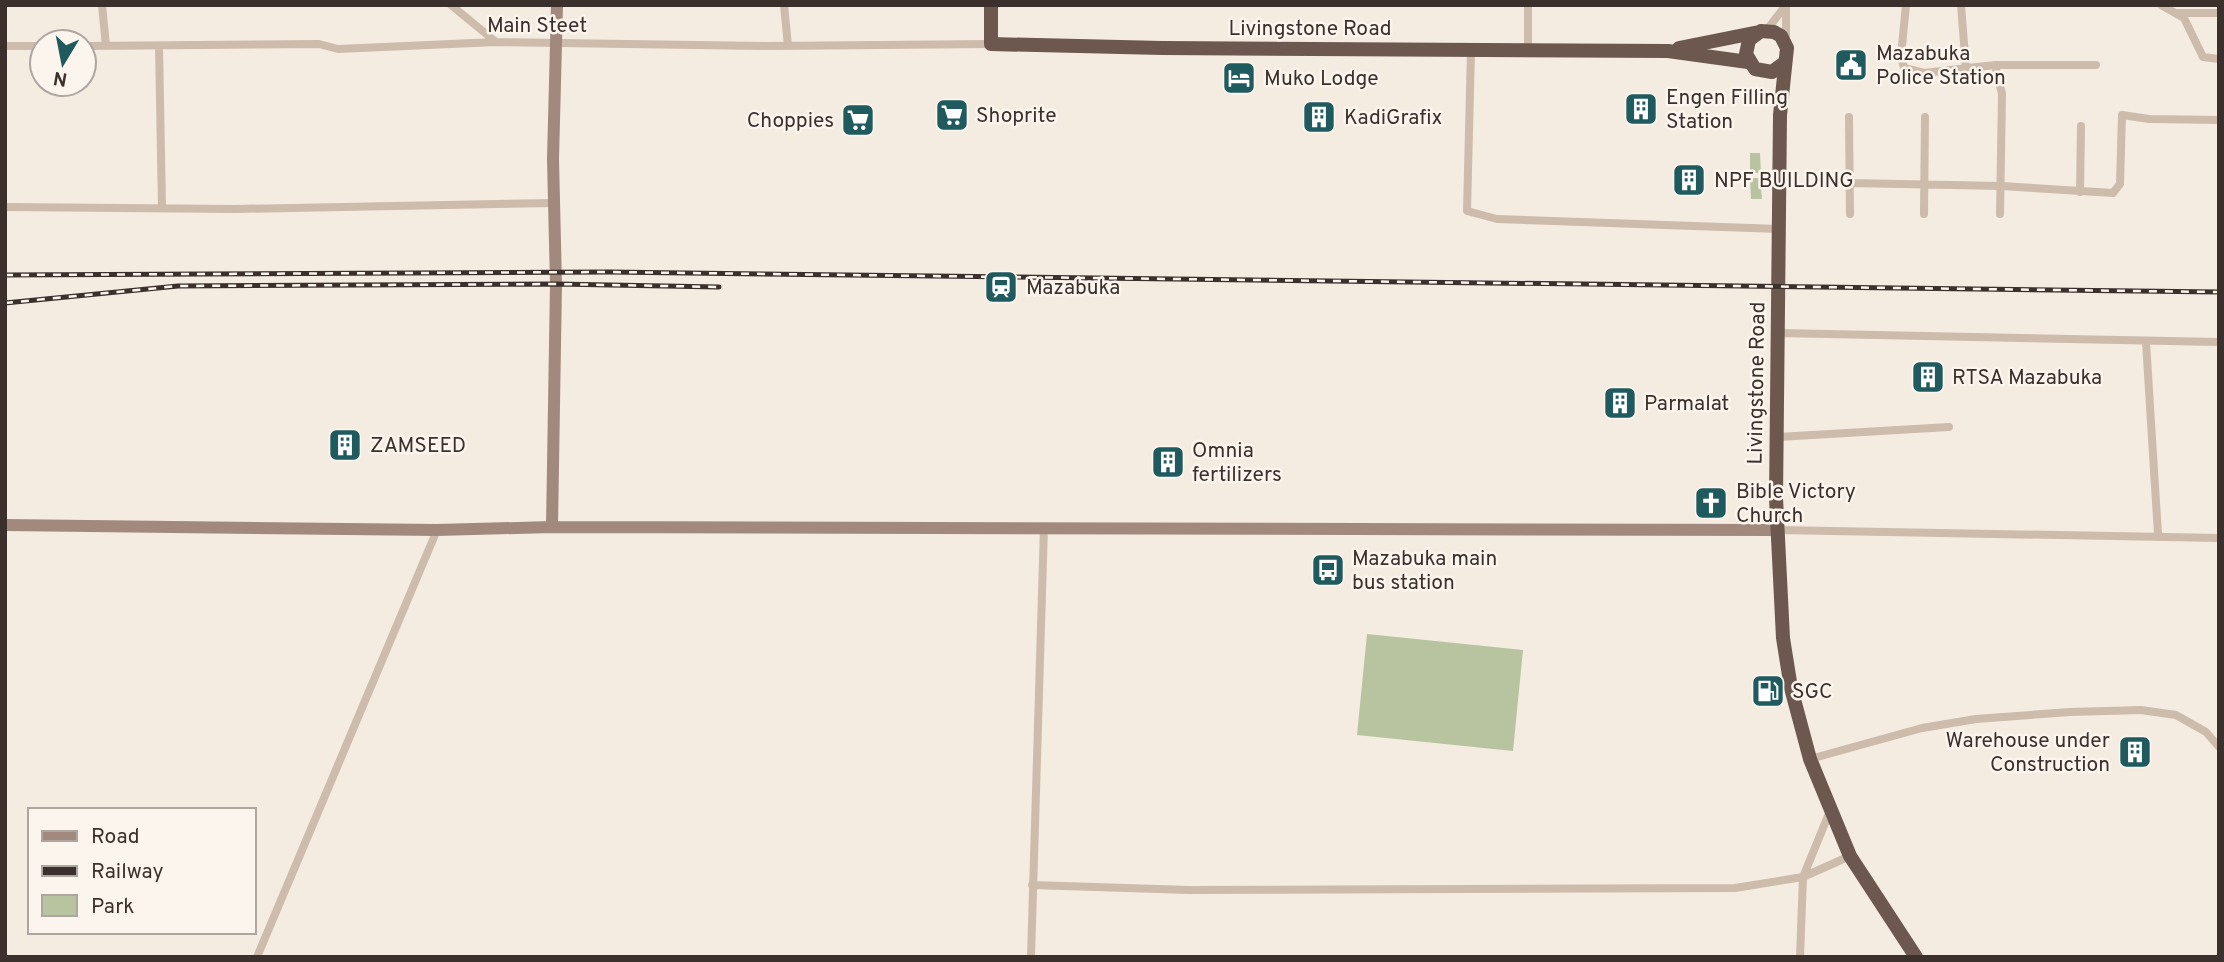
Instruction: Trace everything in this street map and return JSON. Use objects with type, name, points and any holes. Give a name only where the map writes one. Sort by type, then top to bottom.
[{"type":"highway","points":[[991,5],[991,44]]},
{"type":"highway","points":[[1748,62],[1746,54],[1749,40],[1764,31],[1774,32],[1786,43]]},
{"type":"highway","name":"Livingstone Road","points":[[1668,51],[1764,31]]},
{"type":"highway","name":"Livingstone Road","points":[[1786,43],[1788,54],[1783,64],[1780,115],[1777,437],[1777,530],[1783,638],[1791,688],[1810,759],[1830,811],[1850,856],[1916,957]]},
{"type":"highway","name":"Livingstone Road","points":[[991,44],[1668,51],[1748,62],[1755,69],[1765,72],[1780,115]]},
{"type":"highway","points":[[1765,72],[1783,64]]},
{"type":"main road","points":[[552,527],[557,5]]},
{"type":"main road","points":[[5,525],[437,530],[552,527],[1044,527],[1777,530]]},
{"type":"street","points":[[102,5],[106,46]]},
{"type":"street","points":[[451,5],[496,42]]},
{"type":"street","points":[[784,5],[788,46]]},
{"type":"street","points":[[1528,5],[1528,50]]},
{"type":"street","points":[[1764,31],[1786,5]]},
{"type":"street","points":[[1786,5],[1786,43]]},
{"type":"street","points":[[1906,5],[1901,57],[1904,68],[1924,73],[1995,65],[2096,65]]},
{"type":"street","points":[[1961,5],[1966,69]]},
{"type":"street","points":[[2161,5],[2186,19],[2203,57],[2219,59]]},
{"type":"street","points":[[2178,13],[2219,13]]},
{"type":"street","name":"Main Steet","points":[[98,46],[319,44],[338,49],[496,42],[788,46],[991,44]]},
{"type":"street","points":[[5,46],[28,46]]},
{"type":"street","points":[[159,46],[162,208]]},
{"type":"street","points":[[160,64],[176,46]]},
{"type":"street","points":[[1471,50],[1468,211],[1497,219],[1779,229]]},
{"type":"street","points":[[1995,65],[2002,94],[2000,214]]},
{"type":"street","points":[[1850,183],[2001,186],[2113,194],[2120,184],[2122,115],[2149,119],[2219,120]]},
{"type":"street","points":[[1849,117],[1850,214]]},
{"type":"street","points":[[1924,214],[1925,117]]},
{"type":"street","points":[[2080,192],[2081,126]]},
{"type":"street","points":[[5,207],[162,208],[554,203]]},
{"type":"street","points":[[1779,333],[2219,342]]},
{"type":"street","points":[[2146,342],[2158,534]]},
{"type":"street","points":[[1777,437],[1949,427]]},
{"type":"street","points":[[1031,957],[1044,527]]},
{"type":"street","points":[[257,957],[437,530]]},
{"type":"street","points":[[1777,530],[2158,534],[2219,538]]},
{"type":"street","points":[[1810,759],[1922,728],[1976,719],[2070,712],[2141,710],[2176,715],[2199,727],[2219,747]]},
{"type":"street","points":[[1800,957],[1803,877],[1830,811]]},
{"type":"street","points":[[1032,885],[1189,890],[1547,891],[1735,888],[1803,877],[1850,856]]},
{"type":"green space","points":[[1750,153],[1760,153],[1761,173],[1750,173]]},
{"type":"green space","points":[[1750,178],[1760,178],[1762,199],[1751,199]]},
{"type":"green space","points":[[1367,634],[1523,650],[1513,751],[1357,735]]},
{"type":"railway","points":[[5,275],[608,272],[2219,292]]},
{"type":"railway","points":[[5,303],[178,286],[556,284],[719,287]]},
{"type":"place","name":"Mazabuka Police Station","points":[[1851,65]]},
{"type":"place","name":"Muko Lodge","points":[[1239,78]]},
{"type":"place","name":"Engen Filling Station","points":[[1641,109]]},
{"type":"place","name":"Shoprite","points":[[952,115]]},
{"type":"place","name":"KadiGrafix","points":[[1319,117]]},
{"type":"place","name":"Choppies","points":[[858,120]]},
{"type":"place","name":"NPF BUILDING","points":[[1689,180]]},
{"type":"place","name":"Mazabuka","points":[[1001,287]]},
{"type":"place","name":"RTSA Mazabuka","points":[[1928,377]]},
{"type":"place","name":"Parmalat","points":[[1620,403]]},
{"type":"place","name":"ZAMSEED","points":[[345,445]]},
{"type":"place","name":"Omnia fertilizers","points":[[1168,462]]},
{"type":"place","name":"Bible Victory Church","points":[[1711,503]]},
{"type":"place","name":"Mazabuka main bus station","points":[[1328,570]]},
{"type":"place","name":"SGC","points":[[1768,691]]},
{"type":"place","name":"Warehouse under Construction","points":[[2135,752]]}]
